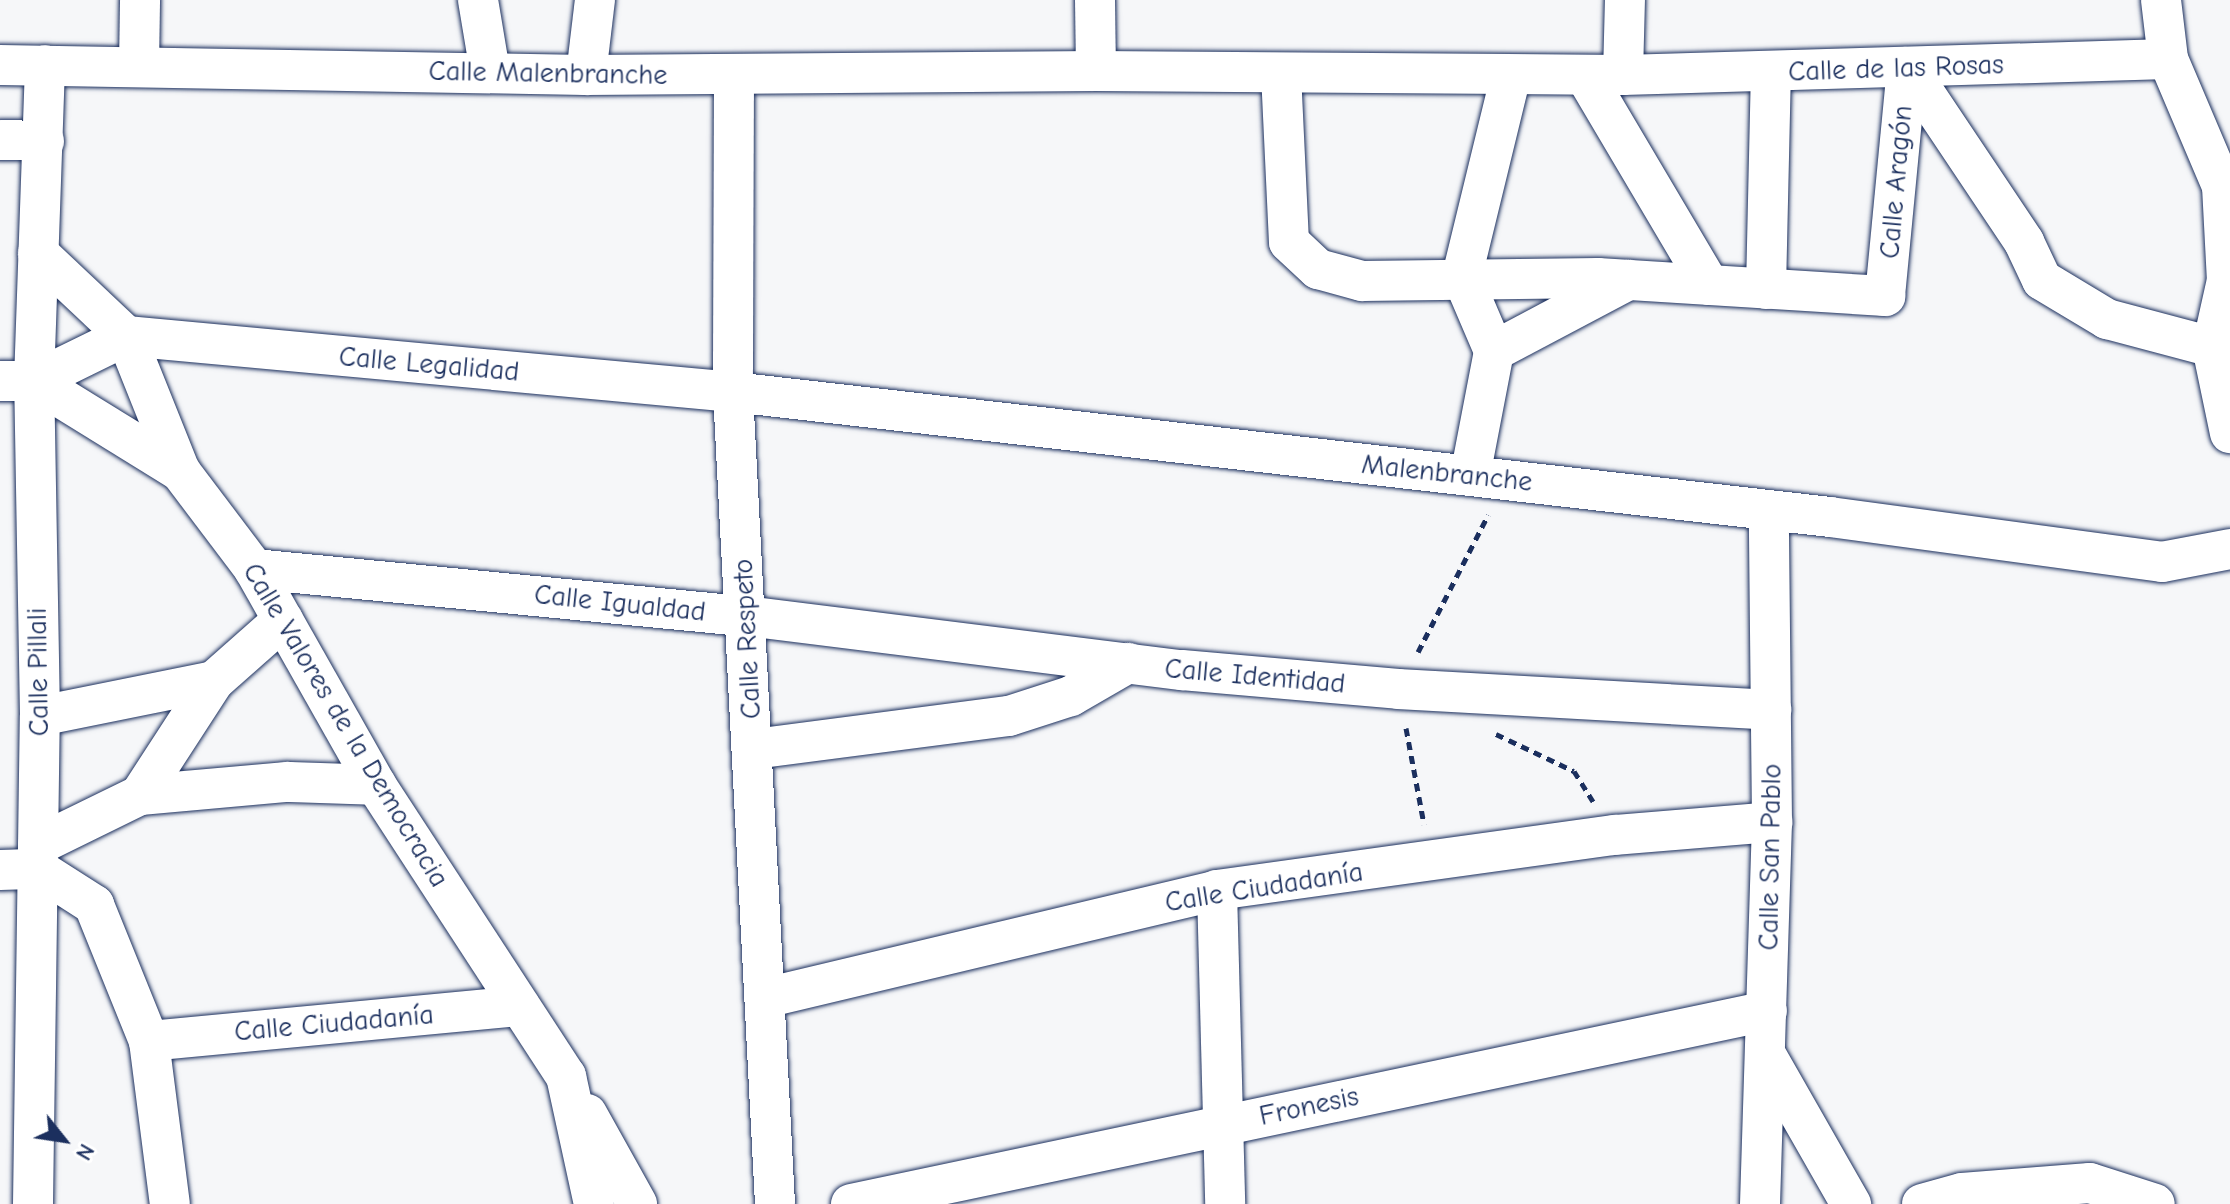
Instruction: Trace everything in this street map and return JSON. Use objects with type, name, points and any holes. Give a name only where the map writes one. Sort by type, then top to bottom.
[{"type":"street","points":[[139,66],[140,0]]},
{"type":"street","points":[[478,0],[490,72]]},
{"type":"street","points":[[586,75],[595,0]]},
{"type":"street","points":[[1095,0],[1096,71],[1604,75]]},
{"type":"street","points":[[1625,0],[1604,75],[1709,285]]},
{"type":"street","points":[[2161,0],[2168,59],[2222,186],[2227,280],[2212,347],[2230,433]]},
{"type":"street","name":"Calle de las Rosas","points":[[1604,75],[1771,73],[2168,59]]},
{"type":"street","name":"Calle Malenbranche","points":[[0,65],[586,75],[1096,71]]},
{"type":"street","name":"Calle Pillali","points":[[33,1204],[25,862],[40,716],[17,381],[38,253],[45,65]]},
{"type":"street","points":[[1907,67],[2024,242],[2042,280],[2107,319],[2212,347]]},
{"type":"street","name":"Calle Aragón","points":[[1766,289],[1885,296],[1907,67]]},
{"type":"street","points":[[1281,73],[1289,242],[1318,269],[1362,281],[1462,276],[1628,280],[1766,289],[1771,73]]},
{"type":"street","name":"Calle Respeto","points":[[734,74],[733,392],[754,749],[775,1204]]},
{"type":"street","points":[[1470,476],[1494,351],[1462,276],[1511,75]]},
{"type":"street","points":[[0,140],[44,141]]},
{"type":"street","points":[[17,381],[126,336],[38,253]]},
{"type":"street","points":[[1494,351],[1628,280]]},
{"type":"street","name":"Calle Legalidad","points":[[126,336],[733,392]]},
{"type":"street","name":"Calle Valores de la Democracia","points":[[126,336],[180,471],[254,569],[376,785],[566,1076],[594,1204]]},
{"type":"street","points":[[17,381],[180,471]]},
{"type":"street","name":"Malenbranche","points":[[733,392],[1769,510],[2162,562],[2230,549]]},
{"type":"street","name":"Calle San Pablo","points":[[1760,1204],[1772,822],[1769,510]]},
{"type":"street","name":"Calle Igualdad","points":[[254,569],[746,616],[1128,663]]},
{"type":"street","points":[[140,795],[214,681],[283,620]]},
{"type":"street","name":"Calle Identidad","points":[[754,749],[1009,716],[1071,696],[1128,663],[1398,689],[1771,710]]},
{"type":"street","points":[[40,716],[214,681]]},
{"type":"street","points":[[170,1204],[149,1041],[94,905],[25,862],[140,795],[287,782],[376,785]]},
{"type":"street","name":"Calle Ciudadanía","points":[[765,998],[1217,890],[1615,835],[1772,822]]},
{"type":"street","points":[[1217,890],[1225,1204]]},
{"type":"street","name":"Calle Ciudadanía","points":[[149,1041],[519,1006]]},
{"type":"street","name":"Fronesis","points":[[851,1204],[1767,1011]]},
{"type":"street","points":[[1766,1055],[1851,1204]]},
{"type":"street","points":[[566,1076],[637,1204]]},
{"type":"street","points":[[1922,1204],[1962,1193],[2090,1183],[2155,1204]]},
{"type":"path","points":[[1485,730],[1574,771],[1615,835]]}]
